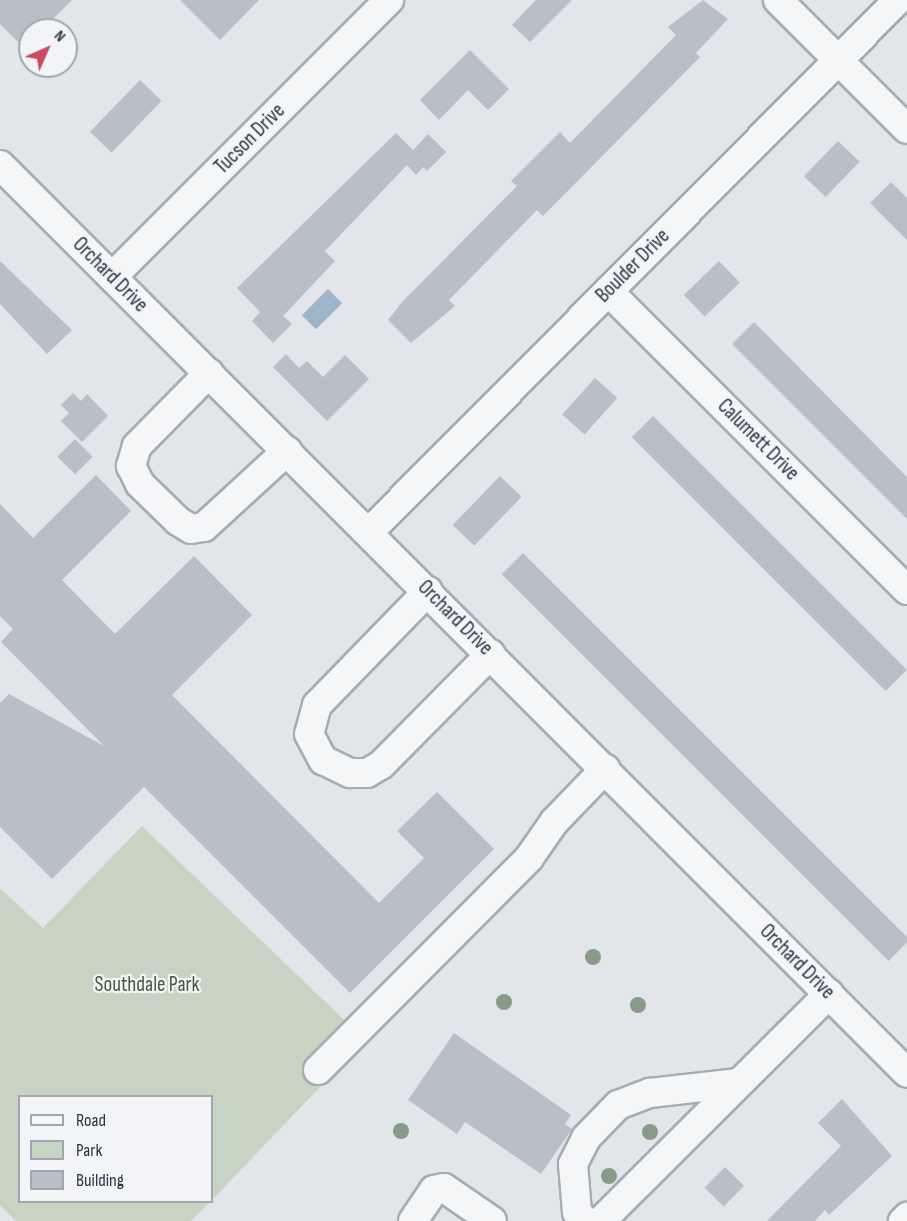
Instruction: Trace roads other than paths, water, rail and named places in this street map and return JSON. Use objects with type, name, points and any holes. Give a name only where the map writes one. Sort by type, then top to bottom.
[{"type":"street","name":"Tucson Drive","points":[[112,277],[389,0]]},
{"type":"street","points":[[778,0],[907,129]]},
{"type":"street","name":"Boulder Drive","points":[[369,532],[898,0]]},
{"type":"street","name":"Orchard Drive","points":[[0,165],[907,1073]]},
{"type":"street","name":"Calumett Drive","points":[[608,291],[907,590]]},
{"type":"street","points":[[209,373],[137,447],[131,466],[147,491],[178,521],[191,529],[204,527],[287,451]]},
{"type":"street","points":[[428,591],[317,705],[309,734],[323,760],[350,773],[367,773],[381,765],[491,654]]},
{"type":"street","points":[[318,1071],[529,858],[554,822],[605,769]]},
{"type":"street","points":[[601,1221],[829,994]]},
{"type":"street","points":[[585,1221],[576,1212],[573,1164],[586,1138],[618,1105],[650,1093],[738,1083]]},
{"type":"street","points":[[412,1221],[434,1190],[444,1188],[492,1221]]},
{"type":"street","points":[[903,1221],[907,1216]]},
{"type":"water","points":[[328,289],[342,303],[316,329],[302,315]]},
{"type":"park label","name":"Southdale Park","points":[[147,985]]}]
